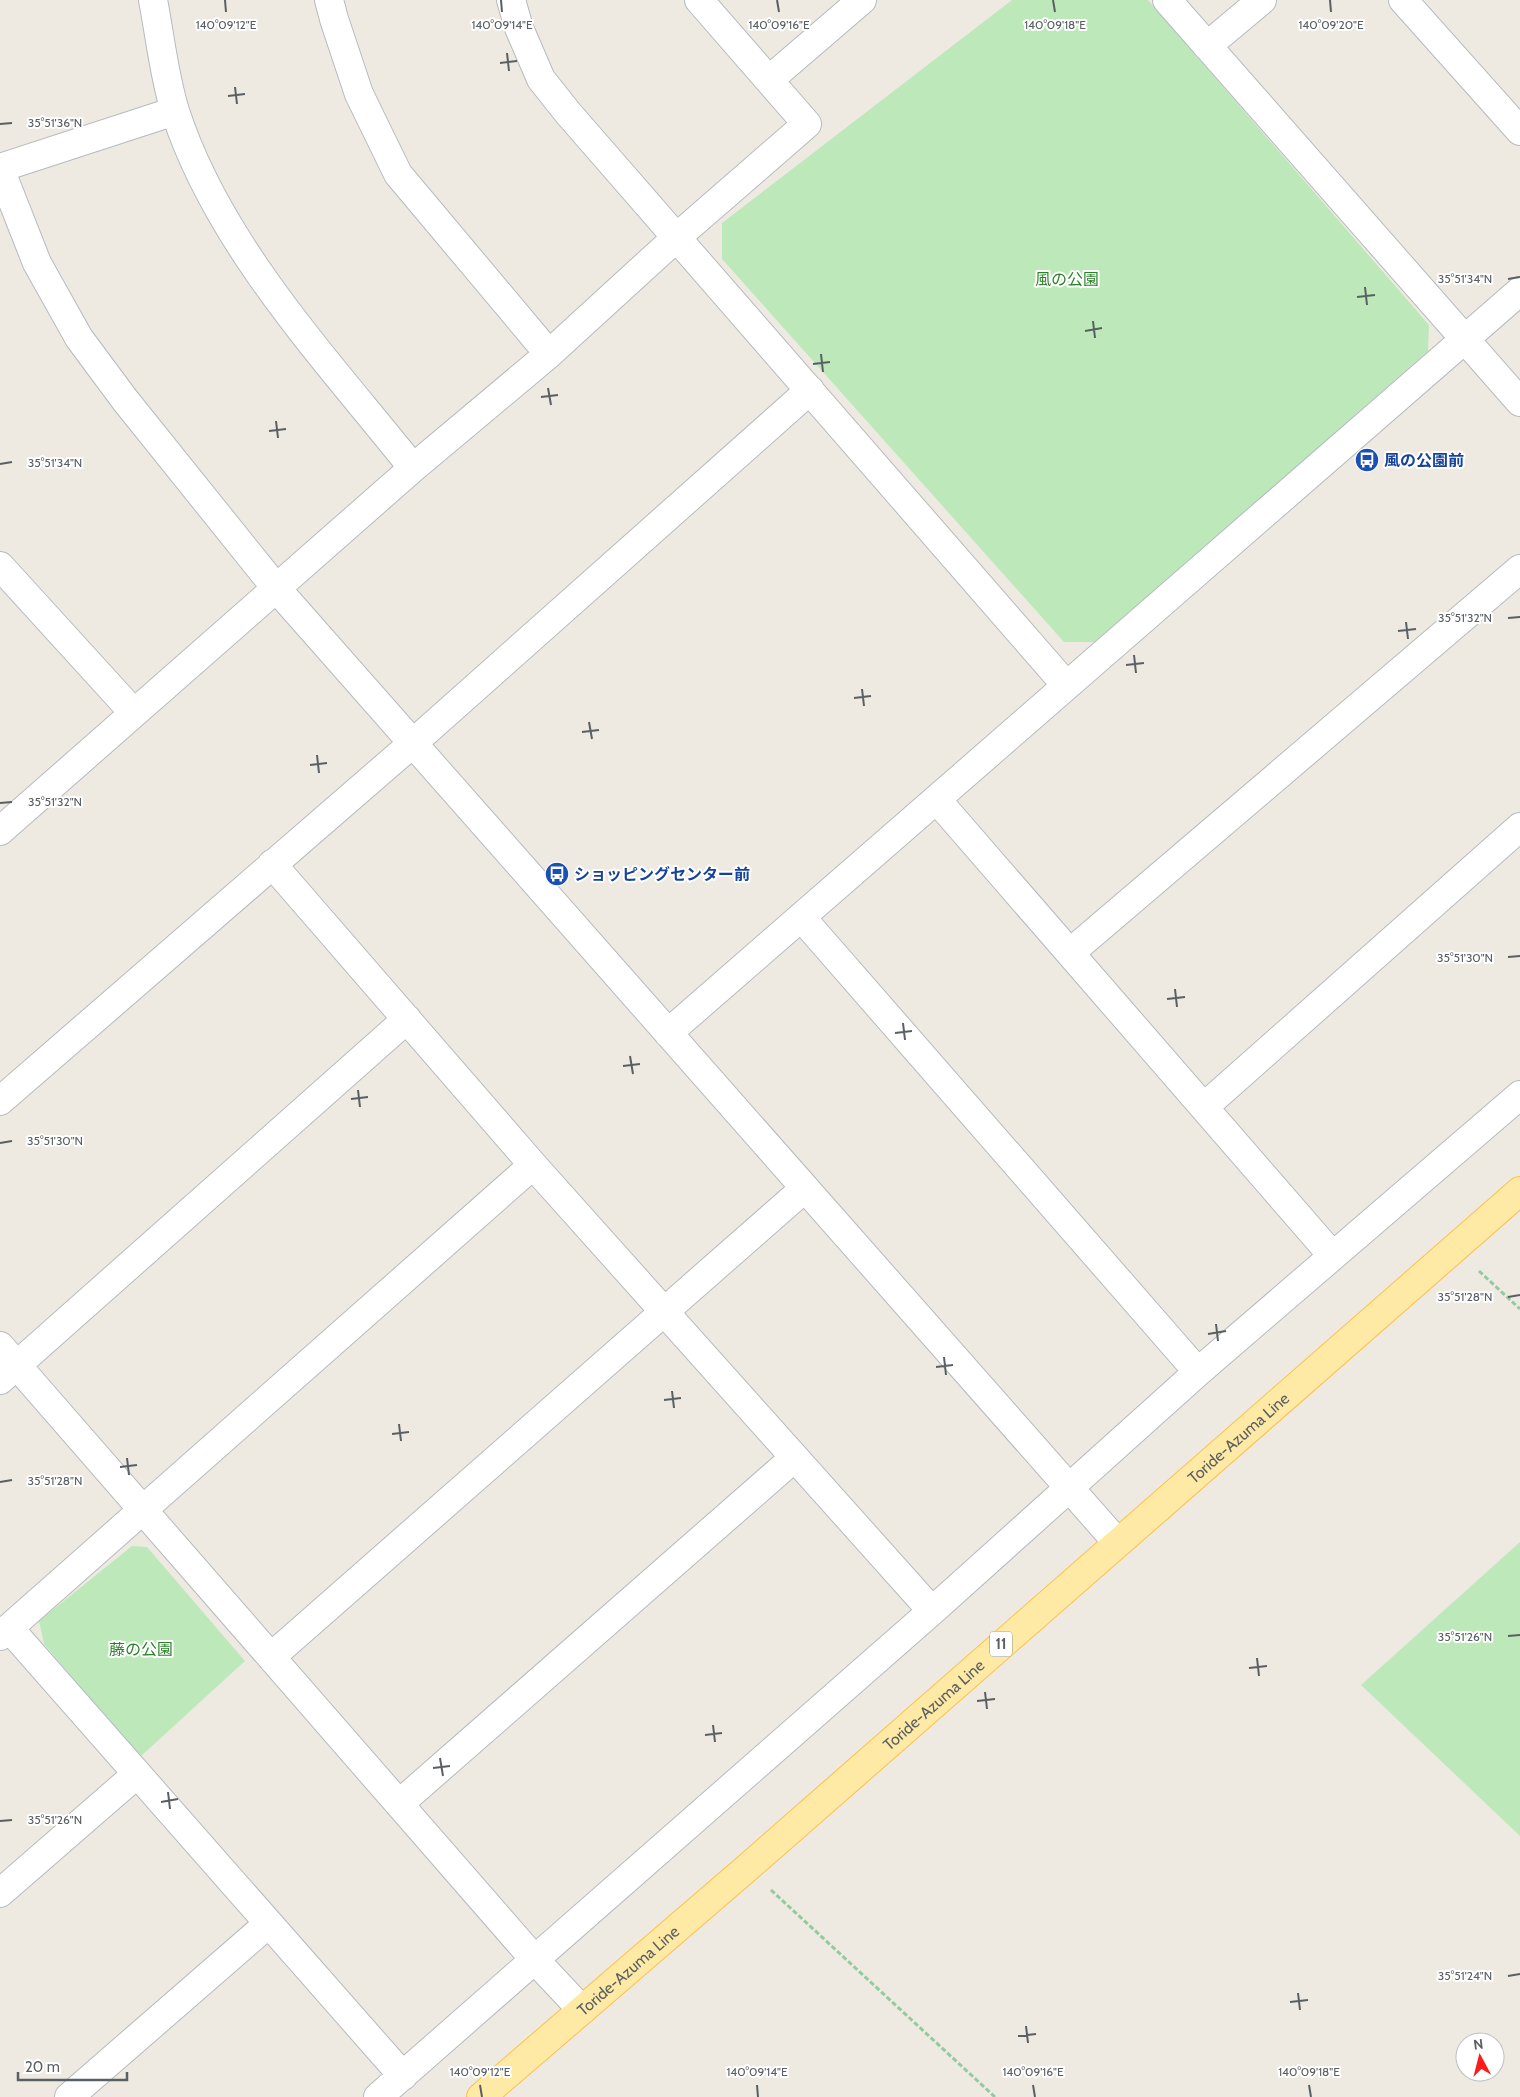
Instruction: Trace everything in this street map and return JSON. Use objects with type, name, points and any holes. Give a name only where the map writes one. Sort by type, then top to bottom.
[{"type":"main road","name":"Toride-Azuma Line","points":[[481,2097],[747,1868],[1520,1191]]},
{"type":"street","points":[[153,0],[175,111],[199,168],[236,240],[290,314],[413,468]]},
{"type":"street","points":[[330,0],[334,19],[359,94],[398,174],[549,354]]},
{"type":"street","points":[[511,0],[519,28],[541,79],[1066,685]]},
{"type":"street","points":[[0,830],[413,468],[549,354],[677,237],[807,124],[699,0]]},
{"type":"street","points":[[769,80],[862,0]]},
{"type":"street","points":[[1166,0],[1520,402]]},
{"type":"street","points":[[1207,46],[1262,0]]},
{"type":"street","points":[[1403,0],[1520,131]]},
{"type":"street","points":[[175,111],[0,169],[37,263],[79,338],[125,400],[276,588],[1117,1542]]},
{"type":"street","points":[[668,1033],[1520,291]]},
{"type":"street","points":[[4,1090],[413,743],[810,390]]},
{"type":"street","points":[[0,566],[133,712]]},
{"type":"street","points":[[1071,952],[1520,570]]},
{"type":"street","points":[[937,800],[1071,952],[1332,1255]]},
{"type":"street","points":[[1204,1107],[1520,827]]},
{"type":"street","points":[[272,864],[532,1165],[932,1611]]},
{"type":"street","points":[[801,917],[1198,1372]]},
{"type":"street","points":[[407,1019],[6,1364],[144,1511],[535,1960],[582,2010]]},
{"type":"street","points":[[378,2097],[932,1611],[1198,1372],[1520,1095]]},
{"type":"street","points":[[403,2076],[137,1774],[4,1632],[144,1511],[532,1165]]},
{"type":"street","points":[[271,1657],[805,1188]]},
{"type":"street","points":[[399,1804],[794,1458]]},
{"type":"street","points":[[0,1893],[137,1774]]},
{"type":"street","points":[[70,2097],[268,1924]]},
{"type":"path","points":[[1455,1248],[1520,1309]]},
{"type":"path","points":[[747,1868],[995,2097]]},
{"type":"green space","name":"風の公園","points":[[1012,0],[1148,0],[1429,325],[1428,351],[1096,642],[1064,642],[722,259],[722,223]]},
{"type":"green space","points":[[1520,1542],[1520,1836],[1361,1685]]},
{"type":"green space","name":"藤の公園","points":[[132,1546],[147,1547],[245,1661],[140,1757],[44,1644],[39,1621]]},
{"type":"place","name":"風の公園前","points":[[1367,460]]},
{"type":"place","name":"ショッピングセンター前","points":[[557,874]]}]
